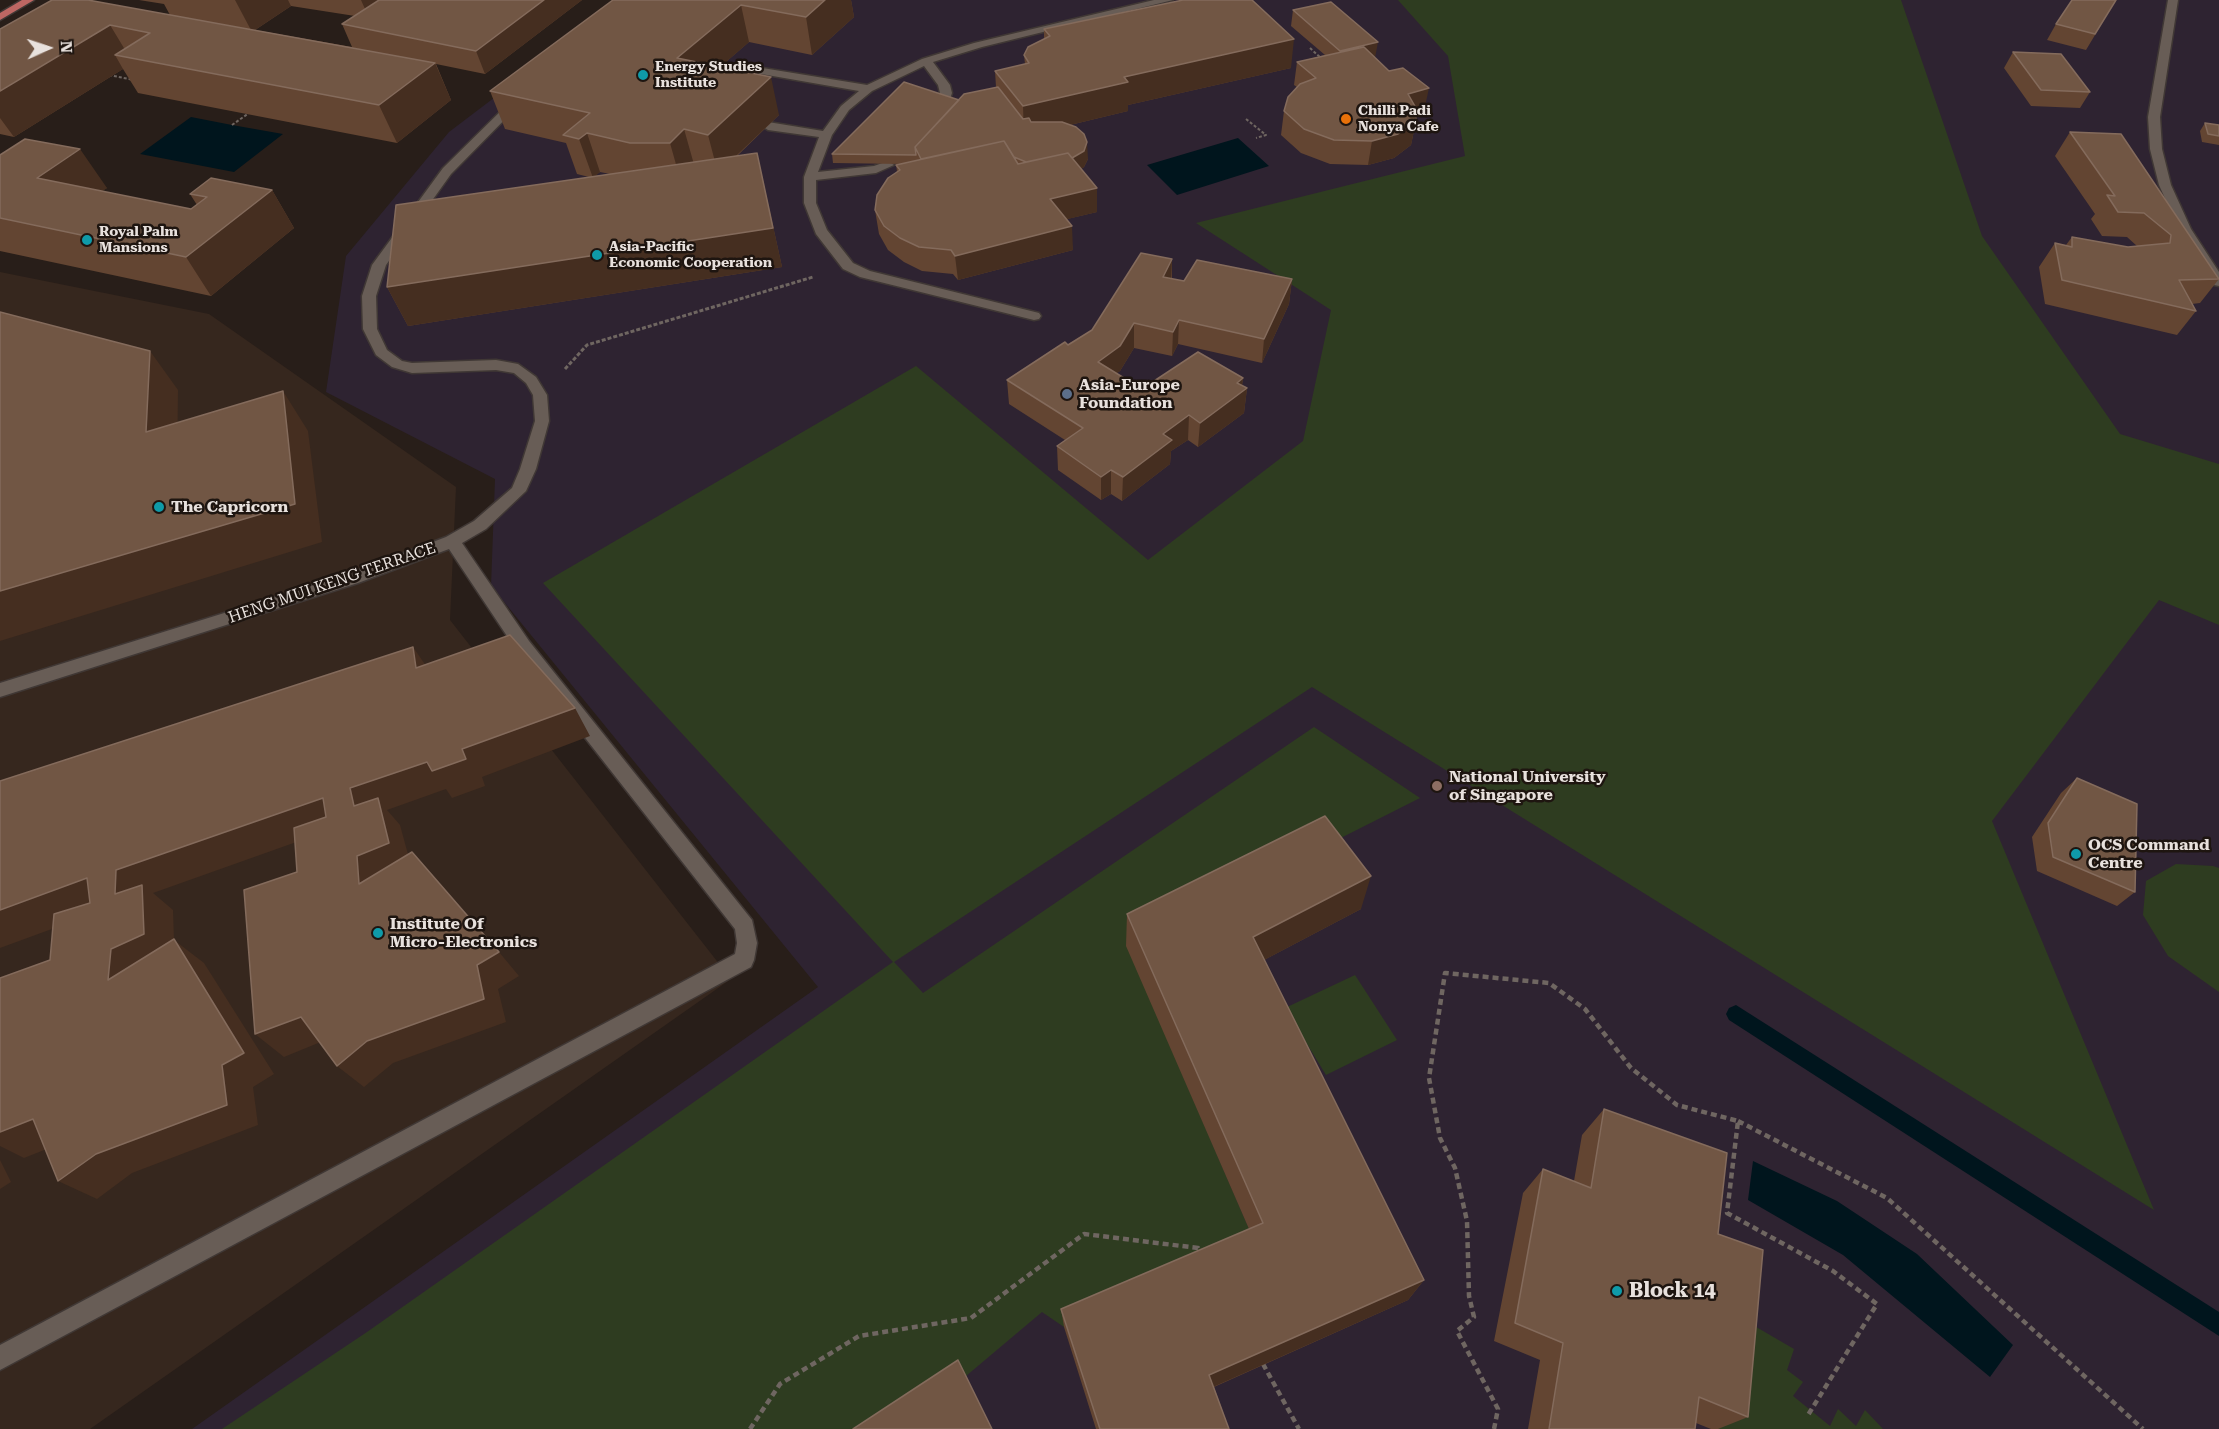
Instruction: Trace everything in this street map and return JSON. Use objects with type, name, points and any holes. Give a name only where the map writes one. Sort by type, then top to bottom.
[{"type":"main road","points":[[0,16],[29,0]]},
{"type":"street","points":[[1035,316],[865,274],[848,266],[821,231],[810,203],[810,177],[826,135],[845,108],[868,89],[926,61],[978,45],[1077,20],[1168,0]]},
{"type":"street","points":[[2174,0],[2154,117],[2156,149],[2165,185],[2185,229],[2219,282]]},
{"type":"street","points":[[926,61],[944,85],[946,93],[944,103]]},
{"type":"street","points":[[697,91],[720,71],[732,68],[868,89]]},
{"type":"street","points":[[526,94],[447,171],[386,255],[369,296],[370,329],[381,352],[397,364],[412,368],[496,365],[518,369],[531,380],[540,396]]},
{"type":"street","points":[[768,126],[826,135]]},
{"type":"street","points":[[810,177],[876,169],[888,165]]},
{"type":"street","name":"HENG MUI KENG TERRACE","points":[[0,690],[352,579],[452,542],[480,525],[518,490],[528,469],[542,421],[540,396]]},
{"type":"street","points":[[0,1358],[744,960],[747,943],[745,926],[523,646],[452,542]]},
{"type":"path","points":[[1310,48],[1324,62]]},
{"type":"path","points":[[103,74],[137,81]]},
{"type":"path","points":[[232,125],[255,109]]},
{"type":"path","points":[[1246,119],[1266,135],[1256,138]]},
{"type":"path","points":[[540,396],[587,345],[848,266]]},
{"type":"path","points":[[1494,1429],[1498,1409],[1457,1331],[1474,1317],[1469,1296],[1467,1221],[1455,1168],[1440,1138],[1429,1078],[1445,973],[1549,984],[1586,1009],[1631,1068],[1677,1105],[1738,1121],[1887,1198],[2144,1429]]},
{"type":"path","points":[[1738,1121],[1727,1213],[1833,1270],[1876,1304],[1808,1415]]},
{"type":"path","points":[[750,1429],[780,1384],[859,1336],[971,1318],[1084,1234],[1198,1248],[1203,1257]]},
{"type":"path","points":[[1263,1364],[1299,1429]]},
{"type":"shaded area","name":"National University of Singapore","points":[[623,0],[2219,0],[2219,1429],[192,1429],[818,987],[491,586],[495,479],[326,392],[346,256],[449,132]]},
{"type":"shaded area","points":[[0,272],[209,314],[456,487],[450,620],[731,979],[90,1429],[0,1429]]},
{"type":"green space","points":[[1398,0],[1901,0],[1982,236],[2120,434],[2219,464],[2219,625],[2159,600],[1992,821],[2154,1210],[1312,687],[894,962],[923,993],[1314,727],[1420,798],[1127,946],[1256,1245],[1064,1327],[1042,1312],[966,1376],[886,1429],[222,1429],[367,1332],[893,962],[543,583],[916,366],[1148,560],[1303,441],[1331,310],[1196,223],[1465,156],[1448,56]]},
{"type":"green space","points":[[2176,864],[2219,868],[2219,992],[2168,956],[2143,915],[2146,881]]},
{"type":"green space","points":[[1355,975],[1397,1040],[1326,1075],[1285,1008]]},
{"type":"green space","points":[[1727,1310],[1794,1349],[1787,1370],[1803,1382],[1793,1396],[1830,1426],[1838,1409],[1856,1426],[1865,1410],[1883,1429],[1715,1429]]},
{"type":"water","points":[[191,117],[283,134],[234,172],[140,154]]},
{"type":"water","points":[[1238,138],[1269,166],[1177,195],[1147,165]]},
{"type":"water","points":[[1753,1161],[1837,1201],[1917,1254],[2013,1345],[1990,1377],[1843,1255],[1748,1200]]},
{"type":"building","points":[[52,0],[88,0],[435,63],[379,105],[115,55],[150,33],[110,25],[0,91],[0,29]]},
{"type":"building","points":[[379,0],[544,0],[476,51],[342,24]]},
{"type":"building","points":[[613,0],[825,0],[806,17],[741,5],[677,58],[771,77],[708,135],[684,129],[670,143],[630,143],[587,133],[579,139],[563,135],[590,113],[490,91]]},
{"type":"building","points":[[1183,0],[1252,0],[1294,39],[1124,77],[1128,82],[1023,106],[995,71],[1029,63],[1024,55],[1028,47],[1050,36],[1044,29]]},
{"type":"building","points":[[2072,0],[2116,0],[2095,34],[2056,24]]},
{"type":"building","points":[[1331,2],[1378,42],[1340,51],[1293,10]]},
{"type":"building","name":"Chilli Padi Nonya Cafe","points":[[1364,47],[1389,71],[1403,68],[1429,88],[1408,94],[1416,108],[1416,121],[1398,134],[1372,141],[1334,140],[1304,129],[1284,111],[1288,97],[1300,84],[1316,78],[1297,62]]},
{"type":"building","points":[[2013,52],[2061,54],[2090,92],[2041,90]]},
{"type":"building","points":[[904,82],[959,100],[915,147],[916,155],[832,154]]},
{"type":"building","points":[[998,87],[1023,119],[1029,118],[1031,122],[1062,122],[1076,127],[1084,134],[1087,142],[1084,151],[1072,158],[1068,153],[1026,162],[1014,157],[1004,141],[921,159],[915,147],[964,94]]},
{"type":"building","points":[[2205,123],[2219,125],[2219,136],[2208,134]]},
{"type":"building","points":[[2070,132],[2121,134],[2219,279],[2179,280],[2196,311],[2062,280],[2055,243],[2072,247],[2072,237],[2128,247],[2170,243],[2171,235],[2144,213],[2118,212],[2107,195],[2115,196]]},
{"type":"building","points":[[25,139],[80,149],[37,178],[191,209],[207,197],[190,194],[211,178],[272,190],[186,257],[0,218],[0,155]]},
{"type":"building","points":[[1004,141],[1018,164],[1068,153],[1097,188],[1050,199],[1072,226],[955,256],[951,250],[919,247],[900,238],[884,226],[875,210],[877,195],[888,178],[900,170],[896,165]]},
{"type":"building","points":[[757,153],[773,228],[387,287],[396,205]]},
{"type":"building","name":"Asia-Europe Foundation","points":[[1141,253],[1172,259],[1163,277],[1184,281],[1197,260],[1292,279],[1264,339],[1179,320],[1173,332],[1134,323],[1120,346],[1098,362],[1142,389],[1198,352],[1243,378],[1237,383],[1247,388],[1200,423],[1189,415],[1163,434],[1172,440],[1123,477],[1111,470],[1101,477],[1057,446],[1083,428],[1007,380],[1065,342],[1068,345],[1092,330]]},
{"type":"building","name":"The Capricorn","points":[[0,312],[150,351],[146,432],[283,391],[295,504],[0,591]]},
{"type":"building","name":"Institute Of Micro-Electronics","points":[[510,635],[575,708],[462,749],[466,759],[432,771],[427,762],[350,788],[354,806],[378,798],[389,843],[357,856],[359,884],[412,852],[499,952],[477,965],[484,999],[367,1041],[337,1066],[301,1017],[255,1034],[244,890],[297,872],[294,828],[326,817],[323,798],[116,870],[115,894],[142,885],[144,934],[111,949],[108,980],[174,939],[244,1053],[222,1065],[227,1105],[96,1154],[58,1181],[33,1119],[0,1132],[0,978],[50,960],[54,914],[90,903],[87,878],[0,910],[0,781],[413,647],[416,668]]},
{"type":"building","name":"OCS Command Centre","points":[[2077,778],[2137,804],[2135,892],[2053,857],[2048,823]]},
{"type":"building","points":[[1325,816],[1371,876],[1253,937],[1424,1280],[1209,1375],[1229,1429],[1100,1429],[1061,1309],[1263,1223],[1127,914]]},
{"type":"building","name":"Block 14","points":[[1604,1109],[1727,1153],[1718,1234],[1763,1250],[1748,1417],[1699,1397],[1695,1429],[1549,1429],[1563,1343],[1515,1323],[1543,1169],[1591,1188]]},
{"type":"building","points":[[958,1360],[992,1429],[853,1429]]},
{"type":"waterway","points":[[1736,1014],[2219,1325]]},
{"type":"place","name":"Energy Studies Institute","points":[[643,75]]},
{"type":"place","name":"Chilli Padi Nonya Cafe","points":[[1346,119]]},
{"type":"place","name":"Royal Palm Mansions","points":[[87,240]]},
{"type":"place","name":"Asia-Pacific Economic Cooperation","points":[[597,255]]},
{"type":"place","name":"Asia-Europe Foundation","points":[[1067,394]]},
{"type":"place","name":"The Capricorn","points":[[159,507]]},
{"type":"place","name":"National University of Singapore","points":[[1437,786]]},
{"type":"place","name":"OCS Command Centre","points":[[2076,854]]},
{"type":"place","name":"Institute Of Micro-Electronics","points":[[378,933]]},
{"type":"place","name":"Block 14","points":[[1617,1291]]}]
